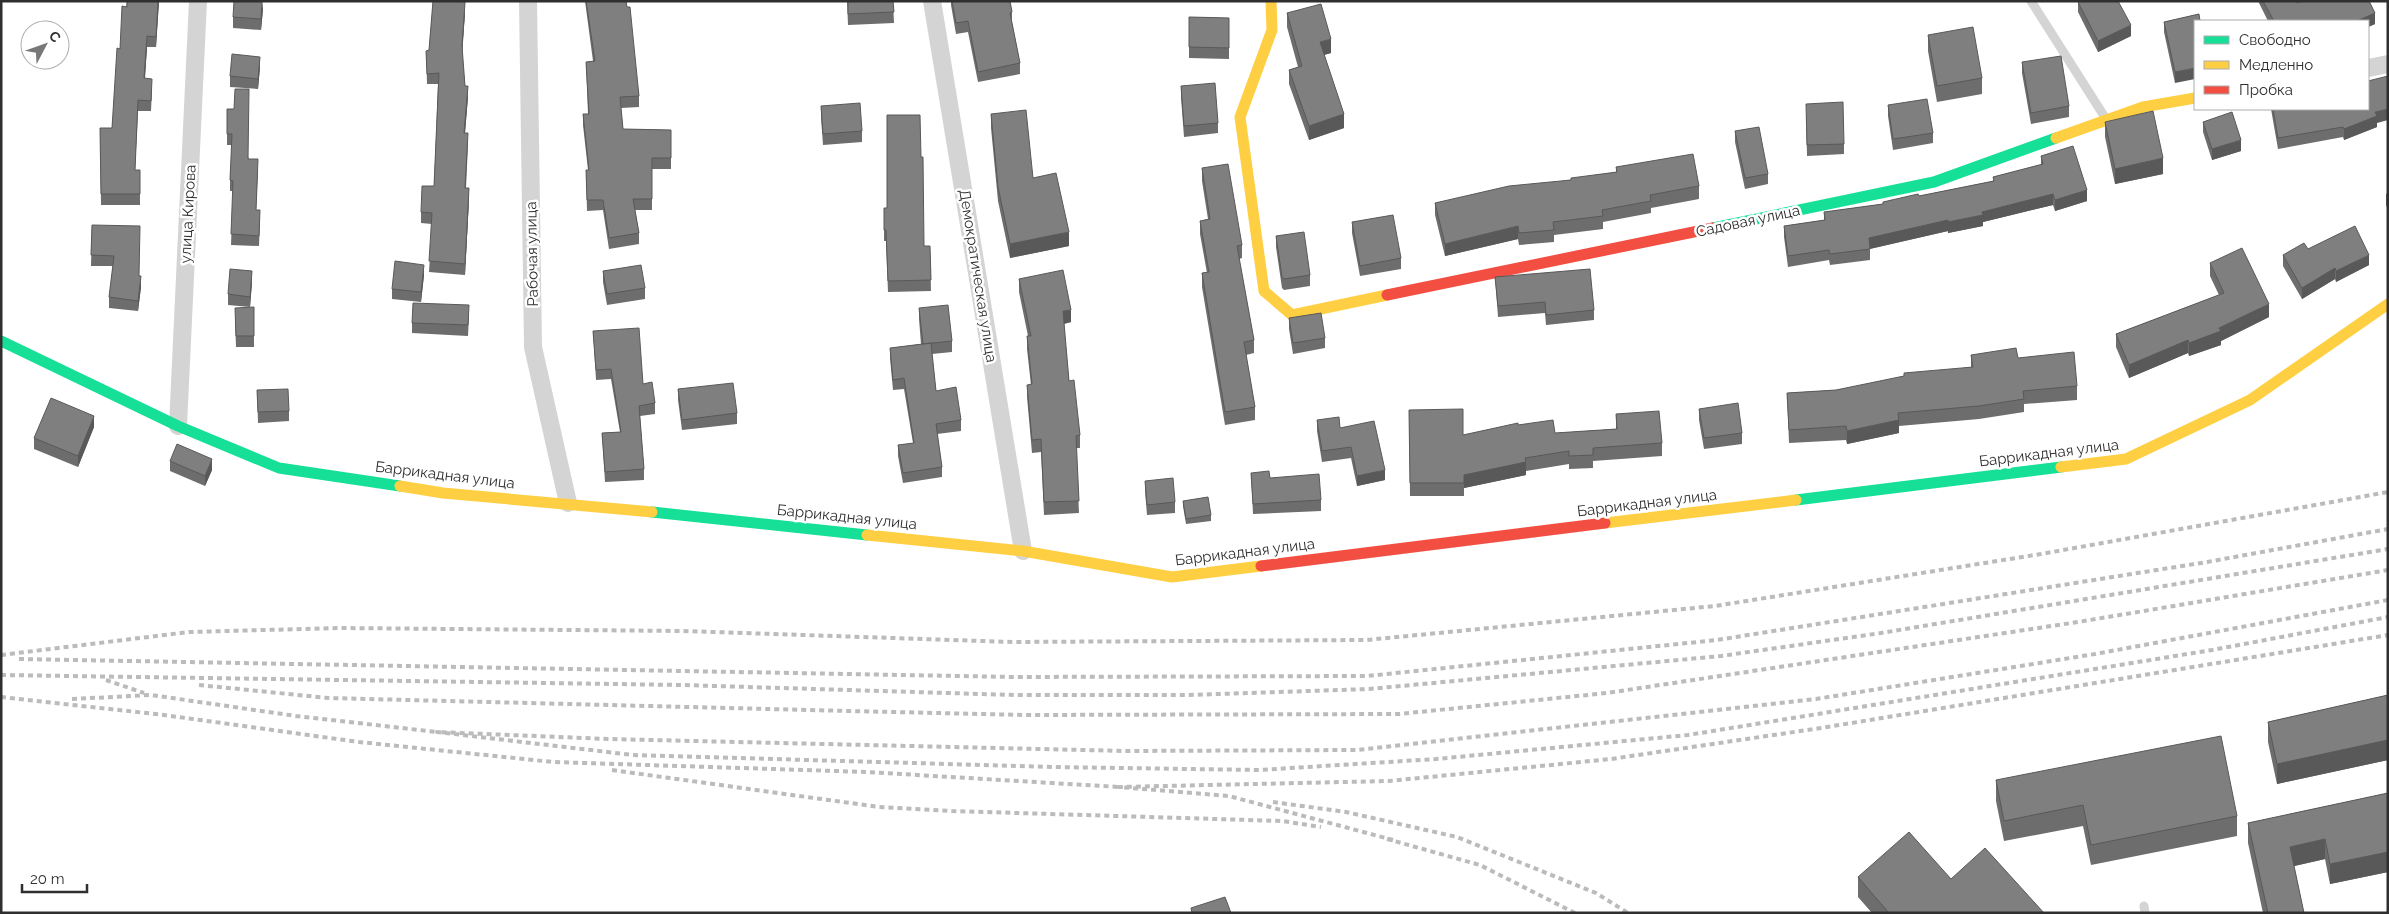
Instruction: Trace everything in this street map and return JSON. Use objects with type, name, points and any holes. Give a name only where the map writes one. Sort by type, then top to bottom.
[{"type":"street","name":"улица Кирова","points":[[178,426],[198,1]]},
{"type":"street","name":"Рабочая улица","points":[[528,1],[533,347],[568,503]]},
{"type":"street","name":"Демократическая улица","points":[[932,1],[1023,551]]},
{"type":"street","name":"Садовая улица","points":[[1271,1],[1272,30],[1240,117],[1264,291],[1292,315],[1934,182],[2143,107],[2194,98]]},
{"type":"street","points":[[2369,68],[2388,64]]},
{"type":"street","name":"Баррикадная улица","points":[[1,341],[178,426],[279,468],[443,493],[568,503],[1023,551],[1172,576],[2126,459],[2250,400],[2388,304]]},
{"type":"lane","points":[[2031,1],[2107,120]]},
{"type":"building","points":[[127,1],[158,1],[156,37],[147,36],[144,78],[152,79],[151,101],[138,100],[135,170],[140,170],[140,194],[101,194],[100,128],[112,128],[117,48],[120,49],[122,6],[127,7]]},
{"type":"building","points":[[234,1],[262,1],[261,19],[233,17]]},
{"type":"building","points":[[433,1],[465,2],[462,46],[465,86],[468,86],[464,133],[468,133],[465,188],[469,188],[465,264],[429,261],[432,213],[421,212],[422,186],[434,186],[439,73],[427,74],[426,51],[429,50]]},
{"type":"building","points":[[586,1],[626,1],[627,7],[630,7],[639,96],[620,97],[623,129],[671,130],[671,158],[652,158],[652,199],[633,199],[639,233],[609,238],[603,200],[587,200],[586,170],[589,170],[583,114],[589,114],[586,62],[595,61]]},
{"type":"building","points":[[848,1],[893,1],[894,12],[848,14]]},
{"type":"building","points":[[952,1],[1010,1],[1012,12],[1010,13],[1020,63],[978,72],[968,21],[956,23]]},
{"type":"building","points":[[2078,1],[2118,1],[2131,25],[2098,41]]},
{"type":"building","points":[[2263,1],[2296,1],[2297,3],[2301,1],[2369,1],[2375,13],[2359,20],[2273,20]]},
{"type":"building","points":[[1321,4],[1331,39],[1320,42],[1344,114],[1309,126],[1289,70],[1302,66],[1287,13]]},
{"type":"building","points":[[2199,14],[2200,20],[2194,20],[2194,68],[2175,72],[2164,22]]},
{"type":"building","points":[[1189,17],[1229,18],[1229,48],[1189,47]]},
{"type":"building","points":[[1973,27],[1982,78],[1937,86],[1928,35]]},
{"type":"building","points":[[232,54],[260,57],[258,79],[230,76]]},
{"type":"building","points":[[2061,56],[2069,106],[2031,113],[2022,62]]},
{"type":"building","points":[[2388,76],[2388,109],[2375,112],[2377,116],[2344,129],[2343,127],[2278,138],[2273,110],[2369,110],[2369,81]]},
{"type":"building","points":[[1215,83],[1218,123],[1184,126],[1181,86]]},
{"type":"building","points":[[235,89],[249,89],[248,159],[258,159],[256,210],[260,210],[259,236],[231,234],[233,181],[230,180],[232,134],[227,134],[227,109],[234,109]]},
{"type":"building","points":[[1927,99],[1933,133],[1893,139],[1888,105]]},
{"type":"building","points":[[1843,102],[1844,144],[1807,145],[1806,104]]},
{"type":"building","points":[[860,103],[862,131],[823,134],[821,106]]},
{"type":"building","points":[[1026,110],[1033,178],[1056,173],[1069,232],[1010,244],[998,187],[991,114]]},
{"type":"building","points":[[2153,111],[2163,158],[2115,169],[2105,122]]},
{"type":"building","points":[[2232,112],[2241,140],[2212,149],[2203,122]]},
{"type":"building","points":[[887,115],[920,115],[921,157],[923,157],[924,246],[930,246],[931,280],[888,281],[886,230],[884,230],[884,208],[887,208]]},
{"type":"building","points":[[1759,127],[1768,174],[1745,178],[1735,131]]},
{"type":"building","points":[[2073,146],[2087,190],[2055,200],[2053,194],[1982,212],[1983,215],[1948,222],[1948,220],[1869,238],[1870,249],[1830,254],[1829,250],[1788,256],[1784,226],[1825,220],[1824,212],[1883,204],[1883,202],[1918,194],[1919,196],[1994,181],[1993,177],[2043,164],[2041,156]]},
{"type":"building","points":[[1693,154],[1699,186],[1650,195],[1651,201],[1602,210],[1603,216],[1553,222],[1554,230],[1519,233],[1518,226],[1445,244],[1435,203],[1509,186],[1571,180],[1571,178],[1617,172],[1616,167]]},
{"type":"building","points":[[1228,164],[1242,245],[1237,246],[1254,340],[1244,342],[1255,407],[1225,412],[1202,273],[1209,272],[1200,221],[1210,219],[1202,168]]},
{"type":"building","points":[[1393,215],[1401,258],[1360,266],[1352,222]]},
{"type":"building","points":[[92,225],[140,226],[139,276],[141,276],[138,301],[109,297],[114,256],[91,255]]},
{"type":"building","points":[[2355,226],[2369,255],[2336,271],[2335,268],[2302,288],[2283,255],[2304,243],[2308,249]]},
{"type":"building","points":[[1304,232],[1310,275],[1284,279],[1282,277],[1276,236]]},
{"type":"building","points":[[2242,248],[2269,304],[2219,328],[2221,331],[2189,343],[2188,340],[2129,365],[2116,334],[2224,293],[2210,263]]},
{"type":"building","points":[[395,261],[424,265],[421,292],[392,289]]},
{"type":"building","points":[[641,265],[645,288],[607,294],[603,271]]},
{"type":"building","points":[[230,269],[252,271],[250,297],[228,294]]},
{"type":"building","points":[[1590,269],[1594,310],[1546,315],[1545,302],[1498,306],[1495,277]]},
{"type":"building","points":[[1063,270],[1071,310],[1063,311],[1069,381],[1074,380],[1080,435],[1076,436],[1079,501],[1044,502],[1041,439],[1032,440],[1027,385],[1032,384],[1027,336],[1031,336],[1019,279]]},
{"type":"building","points":[[413,303],[469,305],[468,325],[412,323]]},
{"type":"building","points":[[948,305],[952,341],[923,344],[919,308]]},
{"type":"building","points":[[254,307],[254,336],[236,336],[235,308]]},
{"type":"building","points":[[1321,313],[1325,338],[1293,343],[1289,318]]},
{"type":"building","points":[[639,328],[643,384],[652,382],[655,403],[639,406],[644,469],[605,472],[602,433],[621,432],[611,369],[596,370],[593,331]]},
{"type":"building","points":[[931,343],[936,391],[956,387],[961,420],[936,424],[942,467],[903,473],[898,445],[914,443],[904,378],[893,380],[890,348]]},
{"type":"building","points":[[2016,348],[2018,358],[2074,352],[2077,386],[2023,391],[2024,399],[1979,406],[1898,413],[1899,420],[1847,431],[1846,426],[1789,430],[1787,393],[1836,390],[1904,376],[1904,373],[1973,367],[1971,355]]},
{"type":"building","points":[[733,383],[737,413],[682,420],[678,389]]},
{"type":"building","points":[[288,389],[289,411],[258,412],[257,390]]},
{"type":"building","points":[[51,398],[94,416],[78,456],[34,438]]},
{"type":"building","points":[[1738,403],[1742,433],[1704,438],[1699,409]]},
{"type":"building","points":[[1463,409],[1463,435],[1518,423],[1518,425],[1553,420],[1555,433],[1617,429],[1616,414],[1659,411],[1662,443],[1593,448],[1593,455],[1569,456],[1569,451],[1525,458],[1526,462],[1464,475],[1464,483],[1410,483],[1409,410]]},
{"type":"building","points":[[1339,417],[1340,428],[1374,421],[1385,470],[1357,476],[1351,447],[1322,451],[1317,420]]},
{"type":"building","points":[[177,444],[212,459],[205,476],[170,461]]},
{"type":"building","points":[[1269,471],[1270,478],[1319,474],[1321,500],[1253,504],[1251,473]]},
{"type":"building","points":[[1173,478],[1175,502],[1147,505],[1145,481]]},
{"type":"building","points":[[1208,497],[1211,515],[1186,519],[1183,501]]},
{"type":"building","points":[[2388,695],[2388,740],[2277,764],[2268,722]]},
{"type":"building","points":[[2221,736],[2237,816],[2091,845],[2083,805],[2004,821],[1996,780]]},
{"type":"building","points":[[2388,793],[2388,852],[2330,864],[2325,839],[2290,847],[2304,913],[2268,913],[2248,823]]},
{"type":"building","points":[[1909,832],[1951,879],[1985,848],[2044,913],[1889,913],[1858,877]]},
{"type":"building","points":[[1225,897],[1231,913],[1192,913],[1191,908]]},
{"type":"railway","points":[[1,655],[189,632],[340,628],[684,631],[1012,642],[1367,640],[1715,606],[2041,554],[2388,492]]},
{"type":"railway","points":[[19,659],[1013,677],[1367,676],[1717,640],[2207,562],[2388,529]]},
{"type":"railway","points":[[1,675],[682,685],[1014,695],[1189,695],[1369,689],[1721,656],[1881,633],[2388,549]]},
{"type":"railway","points":[[199,685],[328,698],[849,711],[1025,715],[1399,714],[1607,693],[2078,622],[2388,570]]},
{"type":"railway","points":[[2388,600],[2095,654],[1816,699],[1357,750],[1126,751],[608,739],[437,732],[633,755],[1053,767],[1259,770],[1436,759],[1688,735],[2212,650],[2388,617]]},
{"type":"railway","points":[[1393,840],[1229,796],[1119,787],[1389,781],[1611,759],[1821,728],[2388,635]]},
{"type":"railway","points":[[106,680],[144,693]]},
{"type":"railway","points":[[72,699],[151,695],[296,716],[437,732]]},
{"type":"railway","points":[[1,697],[164,715],[359,742],[553,762],[867,772],[1119,787]]},
{"type":"railway","points":[[612,770],[879,807],[1282,821],[1321,827]]},
{"type":"railway","points":[[1273,802],[1346,812],[1457,837],[1596,893],[1628,913]]},
{"type":"railway","points":[[1387,839],[1480,865],[1575,913]]},
{"type":"traffic: fast","points":[[1713,228],[1934,182],[2056,138]]},
{"type":"traffic: fast","points":[[1,341],[178,426],[279,468],[400,486]]},
{"type":"traffic: fast","points":[[1796,500],[2061,467]]},
{"type":"traffic: fast","points":[[652,512],[867,535]]},
{"type":"traffic: slow","points":[[1271,1],[1272,30],[1240,117],[1264,291],[1292,315],[1387,295]]},
{"type":"traffic: slow","points":[[2056,138],[2143,107],[2194,98]]},
{"type":"traffic: slow","points":[[2061,467],[2126,459],[2250,400],[2388,304]]},
{"type":"traffic: slow","points":[[400,486],[443,493],[652,512]]},
{"type":"traffic: slow","points":[[1605,523],[1796,500]]},
{"type":"traffic: slow","points":[[867,535],[1023,551],[1172,577],[1261,566]]},
{"type":"traffic: jam","points":[[1387,295],[1713,228]]},
{"type":"traffic: jam","points":[[1261,566],[1605,523]]}]
